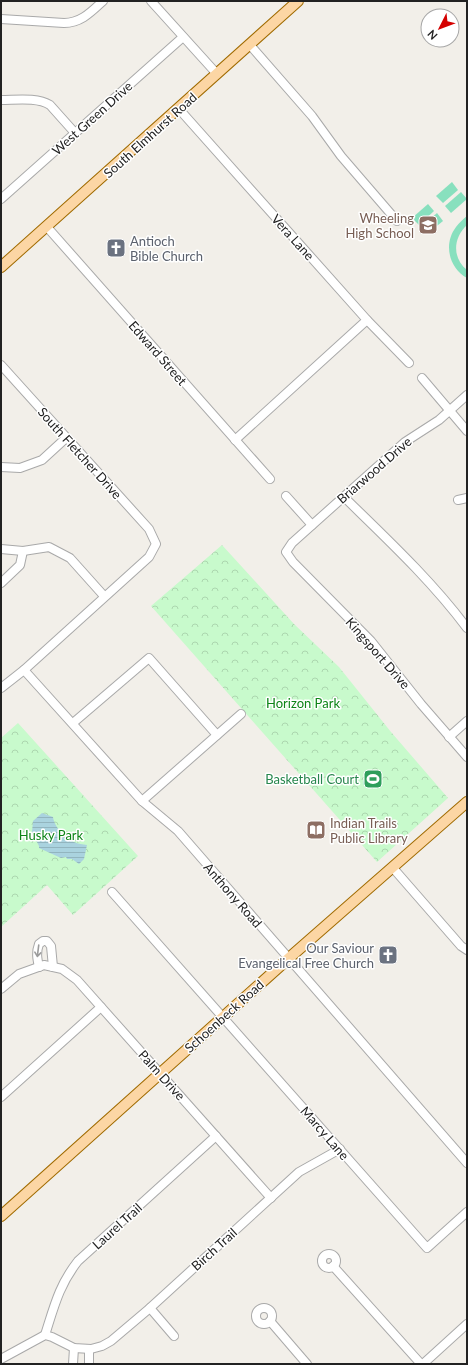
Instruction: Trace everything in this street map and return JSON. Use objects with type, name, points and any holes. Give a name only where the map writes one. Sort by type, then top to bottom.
[{"type":"main road","name":"South Elmhurst Road","points":[[1,267],[298,1]]},
{"type":"main road","name":"Schoenbeck Road","points":[[1,1216],[288,958],[467,802]]},
{"type":"street","points":[[1,19],[69,23],[82,19],[103,1]]},
{"type":"street","points":[[151,1],[217,74]]},
{"type":"street","name":"West Green Drive","points":[[1,199],[183,36]]},
{"type":"street","points":[[250,45],[312,116],[340,156],[397,220]]},
{"type":"street","points":[[1,100],[38,101],[47,103],[75,133]]},
{"type":"street","name":"Vera Lane","points":[[179,109],[367,320],[408,363]]},
{"type":"street","name":"Edward Street","points":[[47,227],[270,479]]},
{"type":"street","points":[[235,440],[367,320]]},
{"type":"street","name":"South Fletcher Drive","points":[[1,365],[149,529],[156,544],[149,557],[104,596]]},
{"type":"street","points":[[422,378],[467,431]]},
{"type":"street","name":"Briarwood Drive","points":[[286,552],[292,543],[405,442],[439,420],[467,395]]},
{"type":"street","points":[[1,467],[20,468],[42,460],[66,438]]},
{"type":"street","points":[[286,496],[312,525]]},
{"type":"street","points":[[344,497],[413,564],[467,628]]},
{"type":"street","points":[[458,500],[467,498]]},
{"type":"street","points":[[1,549],[22,551],[49,547],[70,558],[104,596],[24,670],[1,688]]},
{"type":"street","points":[[1,583],[20,565],[22,551]]},
{"type":"street","name":"Kingsport Drive","points":[[286,552],[293,562],[371,641],[467,757]]},
{"type":"street","points":[[73,723],[149,658],[217,735]]},
{"type":"street","name":"Anthony Road","points":[[24,670],[142,801],[178,830],[467,1163]]},
{"type":"street","points":[[142,801],[241,714]]},
{"type":"street","points":[[449,737],[467,721]]},
{"type":"street","points":[[393,868],[461,946],[467,950]]},
{"type":"street","name":"Marcy Lane","points":[[112,892],[427,1248],[467,1212]]},
{"type":"street","points":[[1,989],[19,974],[42,966],[36,954],[39,944],[43,941],[47,941],[51,946],[53,967]]},
{"type":"street","name":"Palm Drive","points":[[42,966],[62,969],[76,980],[271,1198]]},
{"type":"street","points":[[1,1097],[100,1007]]},
{"type":"street","name":"Laurel Trail","points":[[45,1335],[61,1287],[68,1274],[78,1261],[216,1136]]},
{"type":"street","name":"Birch Trail","points":[[45,1335],[52,1336],[74,1348],[89,1349],[102,1346],[111,1341],[150,1308],[299,1172],[340,1149]]},
{"type":"street","points":[[333,1266],[422,1364],[467,1324]]},
{"type":"street","points":[[150,1308],[174,1336]]},
{"type":"street","points":[[270,1321],[307,1364]]},
{"type":"street","points":[[1,1359],[45,1335]]},
{"type":"street","points":[[73,1364],[74,1348]]},
{"type":"street","points":[[89,1349],[89,1364]]},
{"type":"green space","points":[[452,182],[458,190],[443,203],[436,196]]},
{"type":"green space","points":[[461,192],[467,199],[451,213],[445,206]]},
{"type":"green space","points":[[428,204],[434,211],[419,225],[412,218]]},
{"type":"green space","points":[[437,213],[443,221],[427,234],[421,227]]},
{"type":"green space","points":[[467,216],[467,225],[459,236],[456,248],[459,260],[467,270],[467,278],[461,274],[452,262],[449,248],[452,234],[458,224]]},
{"type":"green space","name":"Horizon Park","points":[[222,545],[294,624],[339,667],[391,732],[448,798],[377,862],[151,606]]},
{"type":"green space","name":"Husky Park","points":[[18,723],[138,856],[73,915],[47,885],[1,927],[1,738]]},
{"type":"green space","name":"Basketball Court","points":[[375,771],[382,775],[382,782],[375,788],[367,788],[363,784],[364,779],[368,774]]},
{"type":"water","points":[[42,813],[53,817],[58,828],[67,838],[76,843],[87,845],[84,859],[79,864],[72,859],[67,859],[66,857],[61,858],[39,848],[32,832],[33,821]]},
{"type":"place","name":"Wheeling High School","points":[[428,225]]},
{"type":"place","name":"Antioch Bible Church","points":[[116,248]]},
{"type":"place","name":"Basketball Court","points":[[373,779]]},
{"type":"place","name":"Indian Trails Public Library","points":[[316,830]]},
{"type":"place","name":"Our Saviour Evangelical Free Church","points":[[388,955]]}]
